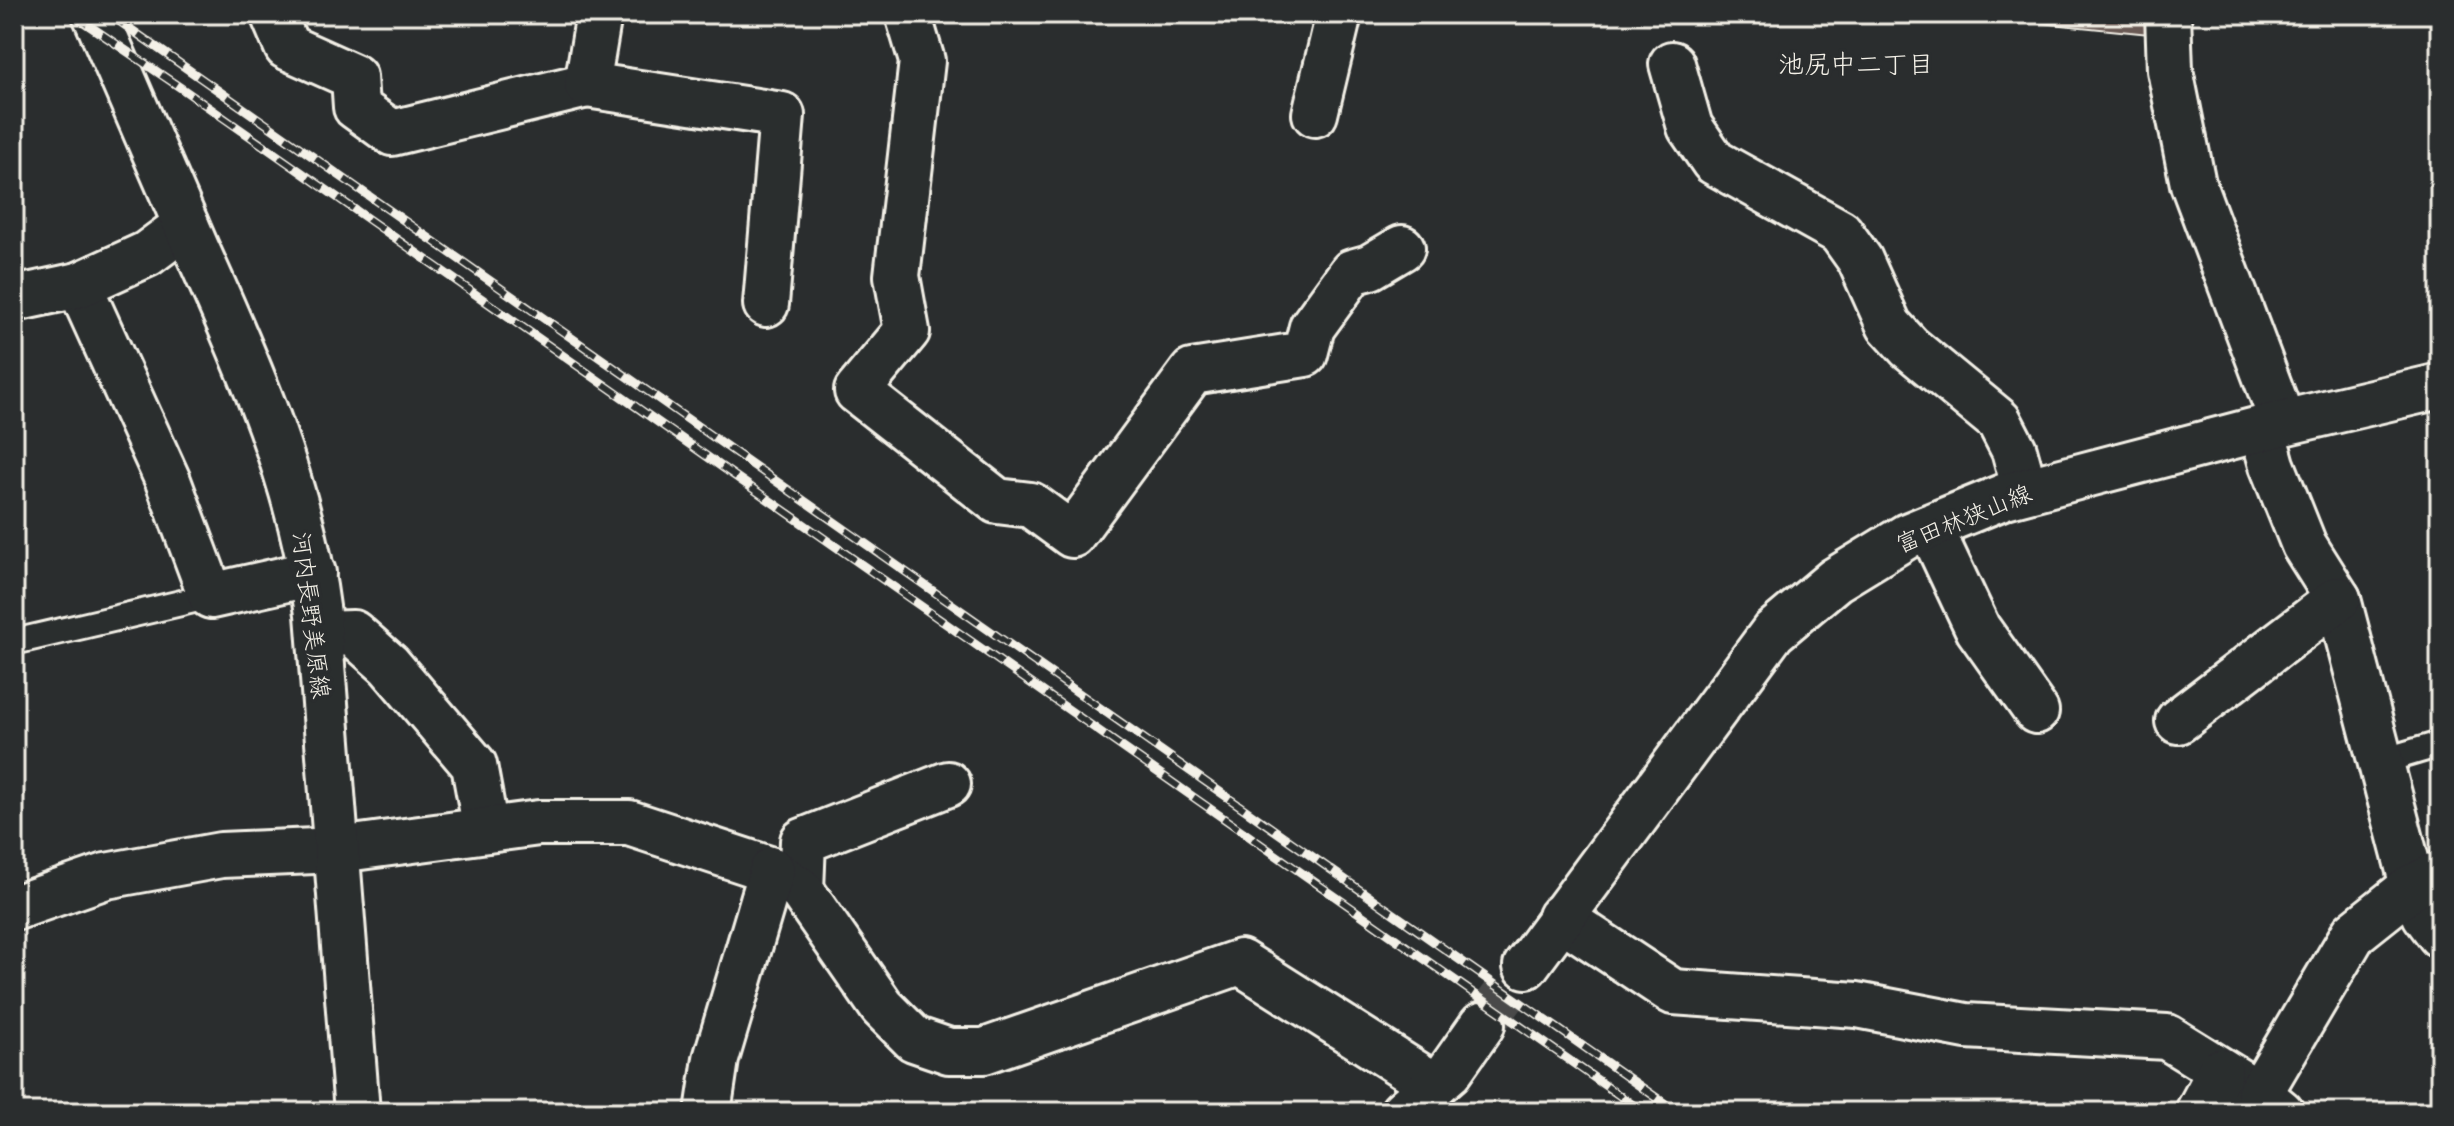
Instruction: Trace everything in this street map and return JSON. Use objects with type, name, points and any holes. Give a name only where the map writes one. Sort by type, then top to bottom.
[{"type":"street","name":"河内長野美原線","points":[[95,14],[248,366],[295,499],[313,573],[357,1112]]},
{"type":"street","points":[[273,14],[287,47],[354,77],[356,107],[392,133],[587,85],[782,115],[766,304]]},
{"type":"street","points":[[587,85],[599,14]]},
{"type":"street","points":[[908,14],[922,61],[897,276],[907,331],[857,391],[997,501],[1031,505],[1072,535],[1192,372],[1305,354],[1312,327],[1352,272],[1370,267],[1402,248]]},
{"type":"street","points":[[1315,114],[1339,14]]},
{"type":"street","points":[[2168,14],[2170,70],[2193,184],[2272,426],[2272,465],[2304,545],[2338,599],[2379,762],[2427,880],[2425,915],[2440,935]]},
{"type":"street","points":[[1672,64],[1690,127],[1714,162],[1840,232],[1860,260],[1889,325],[1909,347],[1999,421],[2014,450],[2025,490]]},
{"type":"street","points":[[14,299],[79,285],[147,254],[186,225]]},
{"type":"street","points":[[79,285],[168,481],[211,596],[313,573]]},
{"type":"street","name":"富田林狭山線","points":[[1526,966],[1773,632],[1835,580],[1907,536],[2005,496],[2272,426],[2440,386]]},
{"type":"street","points":[[1930,527],[1978,629],[2036,711]]},
{"type":"street","points":[[2178,721],[2338,599]]},
{"type":"street","points":[[320,634],[353,633],[389,665],[474,765],[486,830]]},
{"type":"street","points":[[708,1112],[716,1059],[803,841],[948,784]]},
{"type":"street","points":[[14,908],[106,876],[221,855],[338,850],[539,823],[629,823],[786,880],[882,1007],[914,1039],[949,1051],[984,1051],[1240,962],[1418,1098],[1449,1072],[1482,1025]]},
{"type":"street","points":[[1560,917],[1673,992],[1857,1005],[1966,1026],[2167,1037],[2270,1103],[2354,933],[2427,880]]},
{"type":"street","points":[[2198,1112],[2220,1071]]},
{"type":"lane","points":[[14,642],[211,596]]},
{"type":"lane","points":[[2379,762],[2440,744]]},
{"type":"building","points":[[1979,14],[2149,14],[2149,34],[2051,24]]},
{"type":"tunnel","points":[[1482,1025],[1526,966]]},
{"type":"railway","points":[[72,14],[1643,1112]]},
{"type":"railway","points":[[109,14],[1677,1112]]},
{"type":"district","name":"池尻中二丁目","points":[[1856,62]]}]
